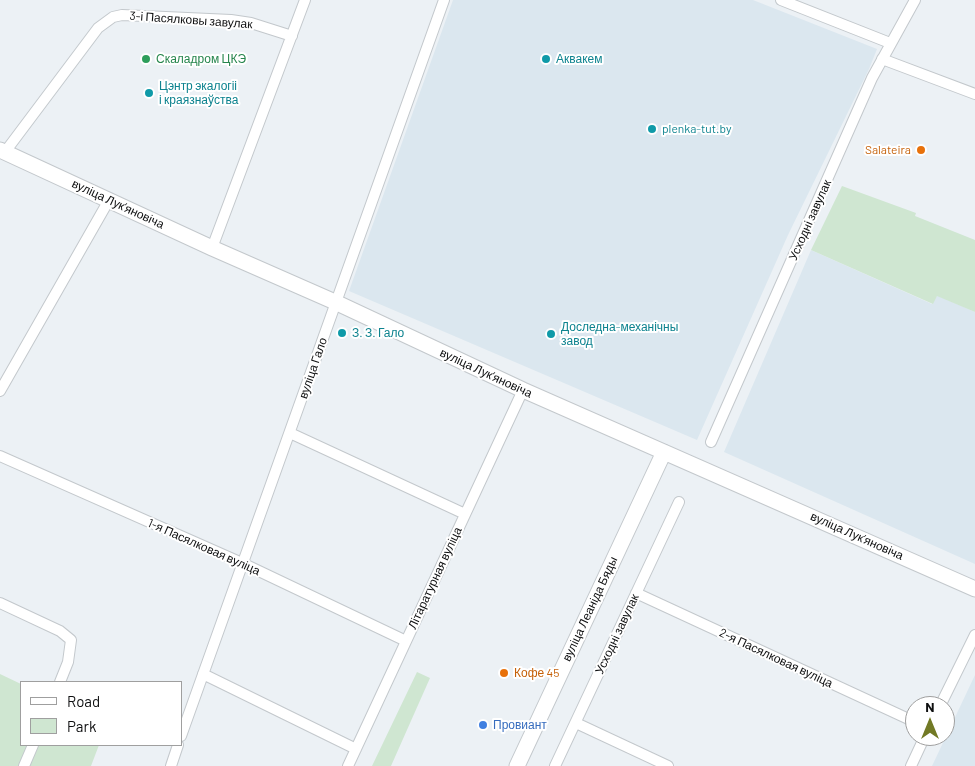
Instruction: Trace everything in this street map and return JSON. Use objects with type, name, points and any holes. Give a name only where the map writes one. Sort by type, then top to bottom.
[{"type":"main road","name":"вуліца Лукʼяновіча","points":[[2,151],[212,248],[335,302],[523,390],[975,589]]},
{"type":"main road","name":"вуліца Леаніда Бяды","points":[[517,766],[664,452]]},
{"type":"street","points":[[212,248],[305,0]]},
{"type":"street","name":"вуліца Гало","points":[[182,733],[444,0]]},
{"type":"street","points":[[781,0],[890,43]]},
{"type":"street","name":"Усходні завулак","points":[[711,442],[882,59],[915,0]]},
{"type":"street","name":"3-і Пасялковы завулак","points":[[2,151],[98,28],[113,17],[122,15],[231,20],[251,23],[292,36]]},
{"type":"street","points":[[882,59],[975,94]]},
{"type":"street","points":[[0,392],[110,200]]},
{"type":"street","name":"Літаратурная вуліца","points":[[348,766],[523,390]]},
{"type":"street","points":[[290,433],[465,514]]},
{"type":"street","name":"1-я Пасялковая вуліца","points":[[0,456],[242,563],[406,641]]},
{"type":"street","name":"Усходні завулак","points":[[555,766],[679,502]]},
{"type":"street","name":"2-я Пасялковая вуліца","points":[[636,593],[905,717]]},
{"type":"street","points":[[0,603],[60,631],[71,640],[68,662],[60,681]]},
{"type":"street","points":[[945,696],[975,635]]},
{"type":"street","points":[[203,674],[356,749]]},
{"type":"street","points":[[576,723],[668,766]]},
{"type":"street","points":[[24,766],[33,746]]},
{"type":"street","points":[[171,766],[178,746]]},
{"type":"street","points":[[911,766],[920,746]]},
{"type":"shaded area","points":[[453,0],[753,0],[877,49],[788,235],[697,440],[349,291]]},
{"type":"shaded area","points":[[811,250],[932,304],[937,295],[975,312],[975,564],[724,452]]},
{"type":"shaded area","points":[[975,675],[975,766],[932,766],[941,746],[955,746],[955,717]]},
{"type":"green space","points":[[842,186],[916,213],[915,216],[975,240],[975,312],[937,296],[933,304],[811,250]]},
{"type":"green space","points":[[417,672],[430,678],[391,766],[372,766]]},
{"type":"green space","points":[[0,674],[20,684],[20,746],[99,746],[91,766],[0,766]]},
{"type":"place","name":"Скаладром ЦКЭ","points":[[146,59]]},
{"type":"place","name":"Аквакем","points":[[546,59]]},
{"type":"place","name":"Цэнтр экалогіі і краязнаўства","points":[[149,93]]},
{"type":"place","name":"plenka-tut.by","points":[[652,129]]},
{"type":"place","name":"Salateira","points":[[921,150]]},
{"type":"place","name":"З. З. Гало","points":[[342,333]]},
{"type":"place","name":"Доследна-механічны завод","points":[[551,334]]},
{"type":"place","name":"Кофе 45","points":[[504,673]]},
{"type":"place","name":"Провиант","points":[[483,725]]}]
